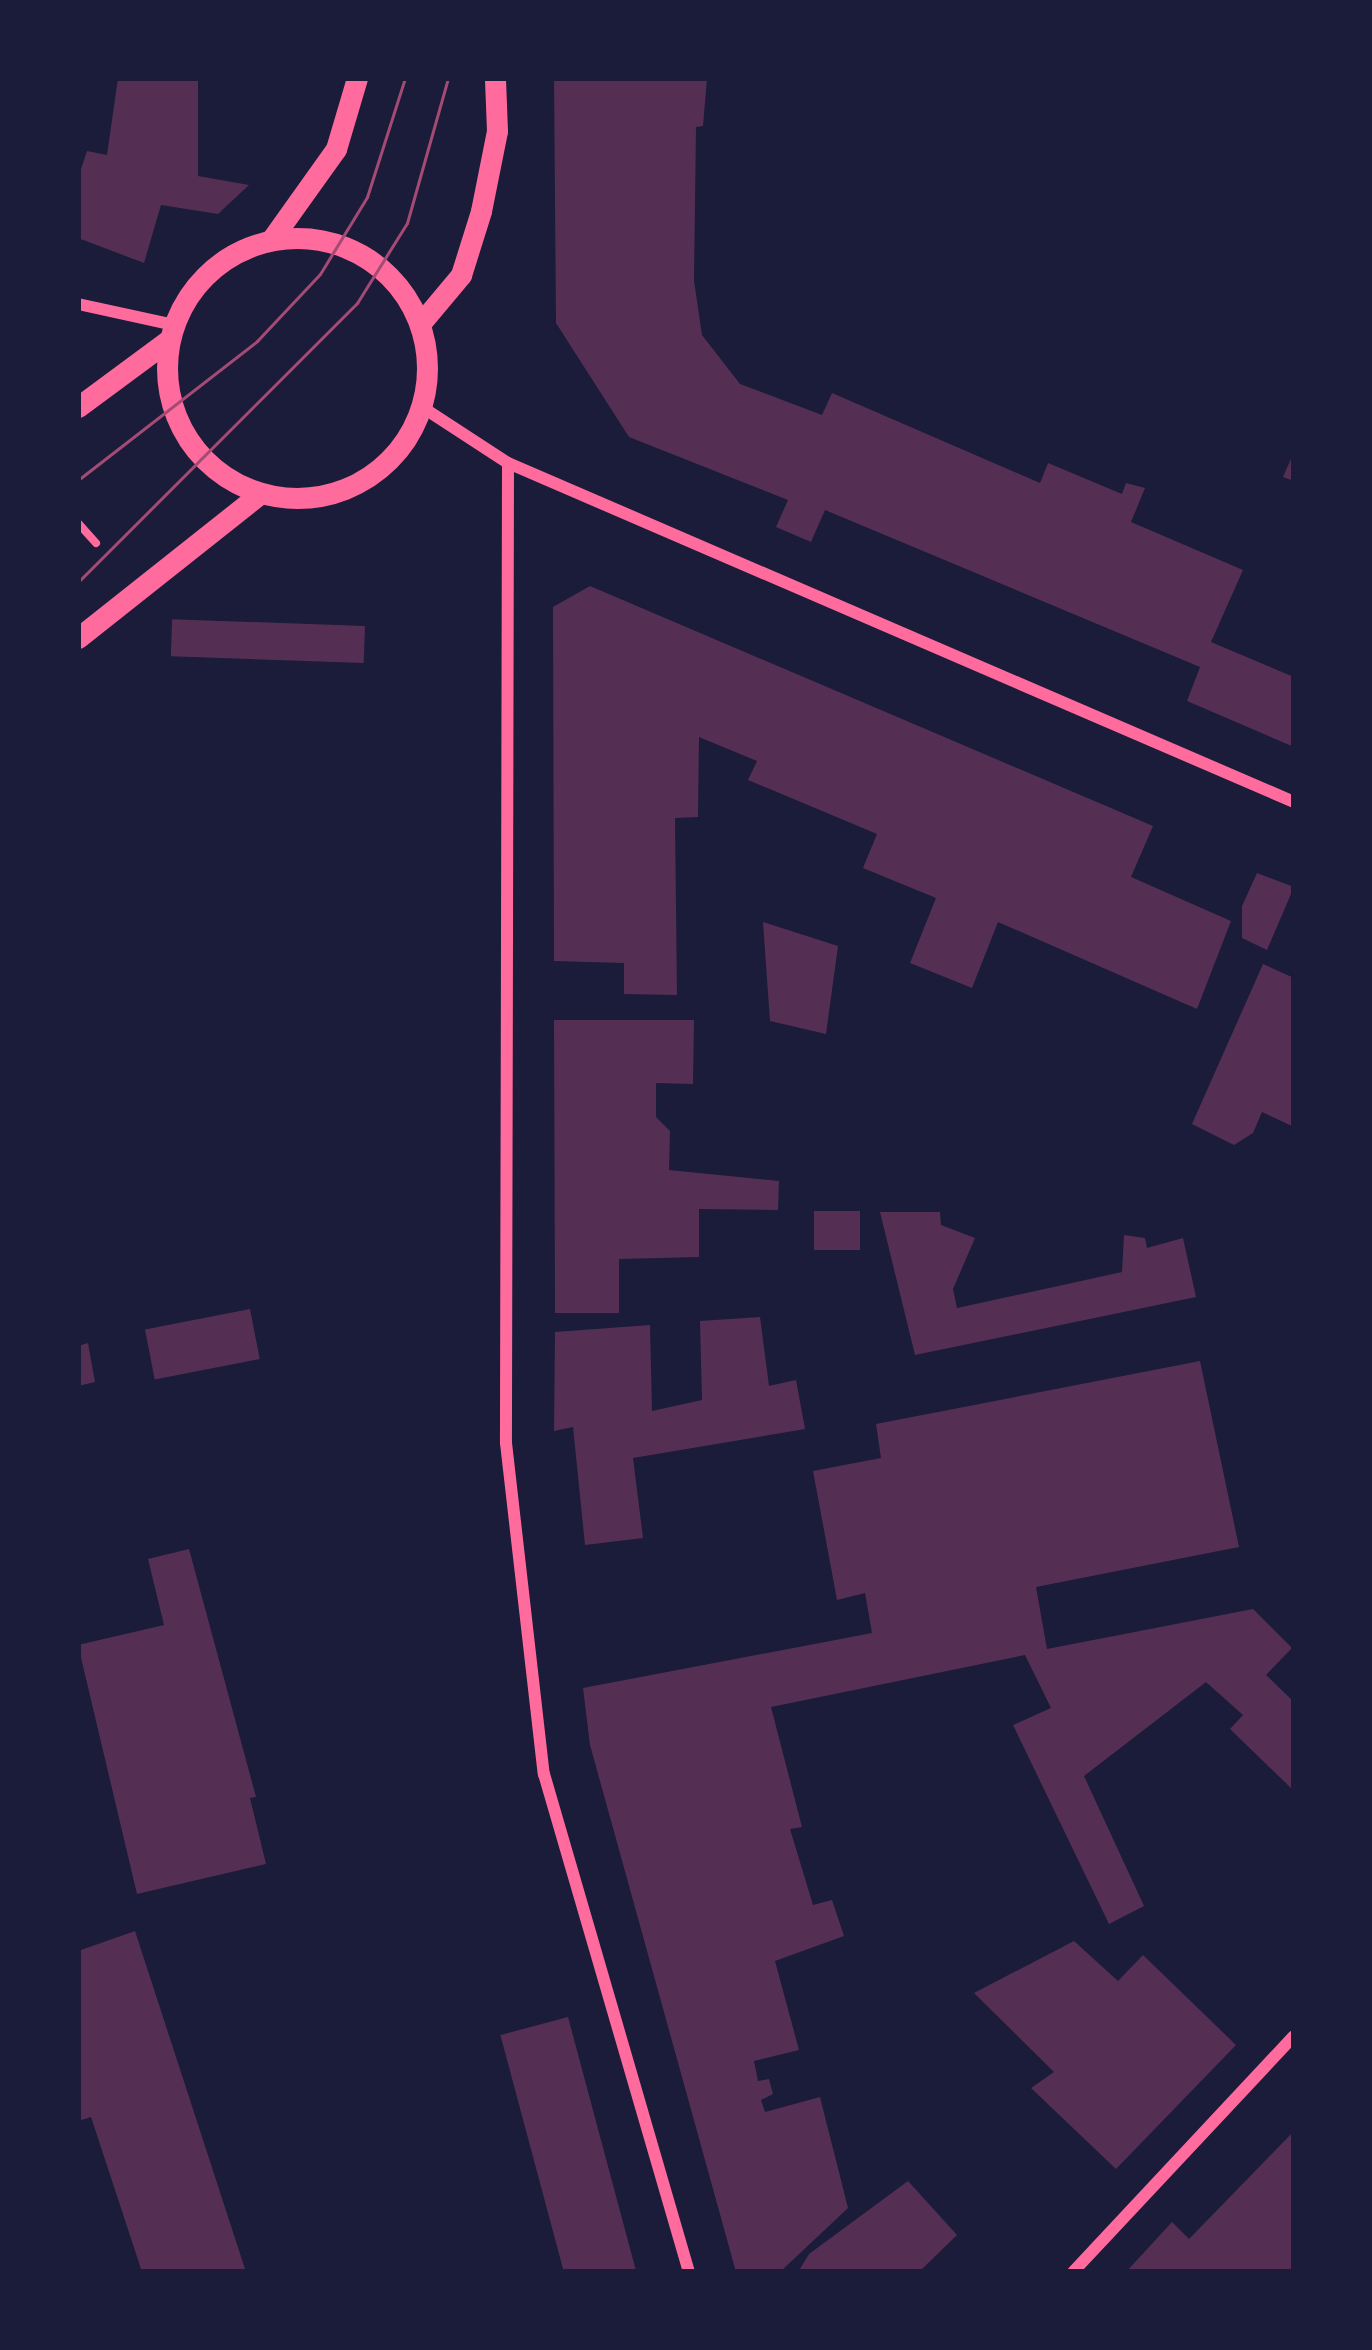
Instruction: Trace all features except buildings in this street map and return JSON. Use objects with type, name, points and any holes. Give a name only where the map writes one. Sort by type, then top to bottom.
[{"type":"street","points":[[272,240],[336,149],[357,78]]},
{"type":"street","points":[[420,324],[461,275],[497,131],[495,78]]},
{"type":"street","points":[[78,407],[172,332],[219,263],[272,240],[317,239],[355,251],[397,284],[420,324],[427,365],[422,407],[392,457],[346,488],[290,498],[261,493],[222,474],[185,434],[169,392],[172,332]]},
{"type":"street","points":[[78,304],[172,332]]},
{"type":"street","points":[[422,407],[508,463],[1294,802]]},
{"type":"street","points":[[508,463],[506,1443],[544,1774],[688,2272]]},
{"type":"street","points":[[78,638],[261,493]]},
{"type":"street","points":[[1072,2272],[1294,2036]]},
{"type":"path","points":[[78,523],[96,543]]},
{"type":"tram line","points":[[78,480],[257,341],[320,274],[367,197],[405,78]]},
{"type":"tram line","points":[[78,582],[357,303],[407,223],[448,78]]}]
